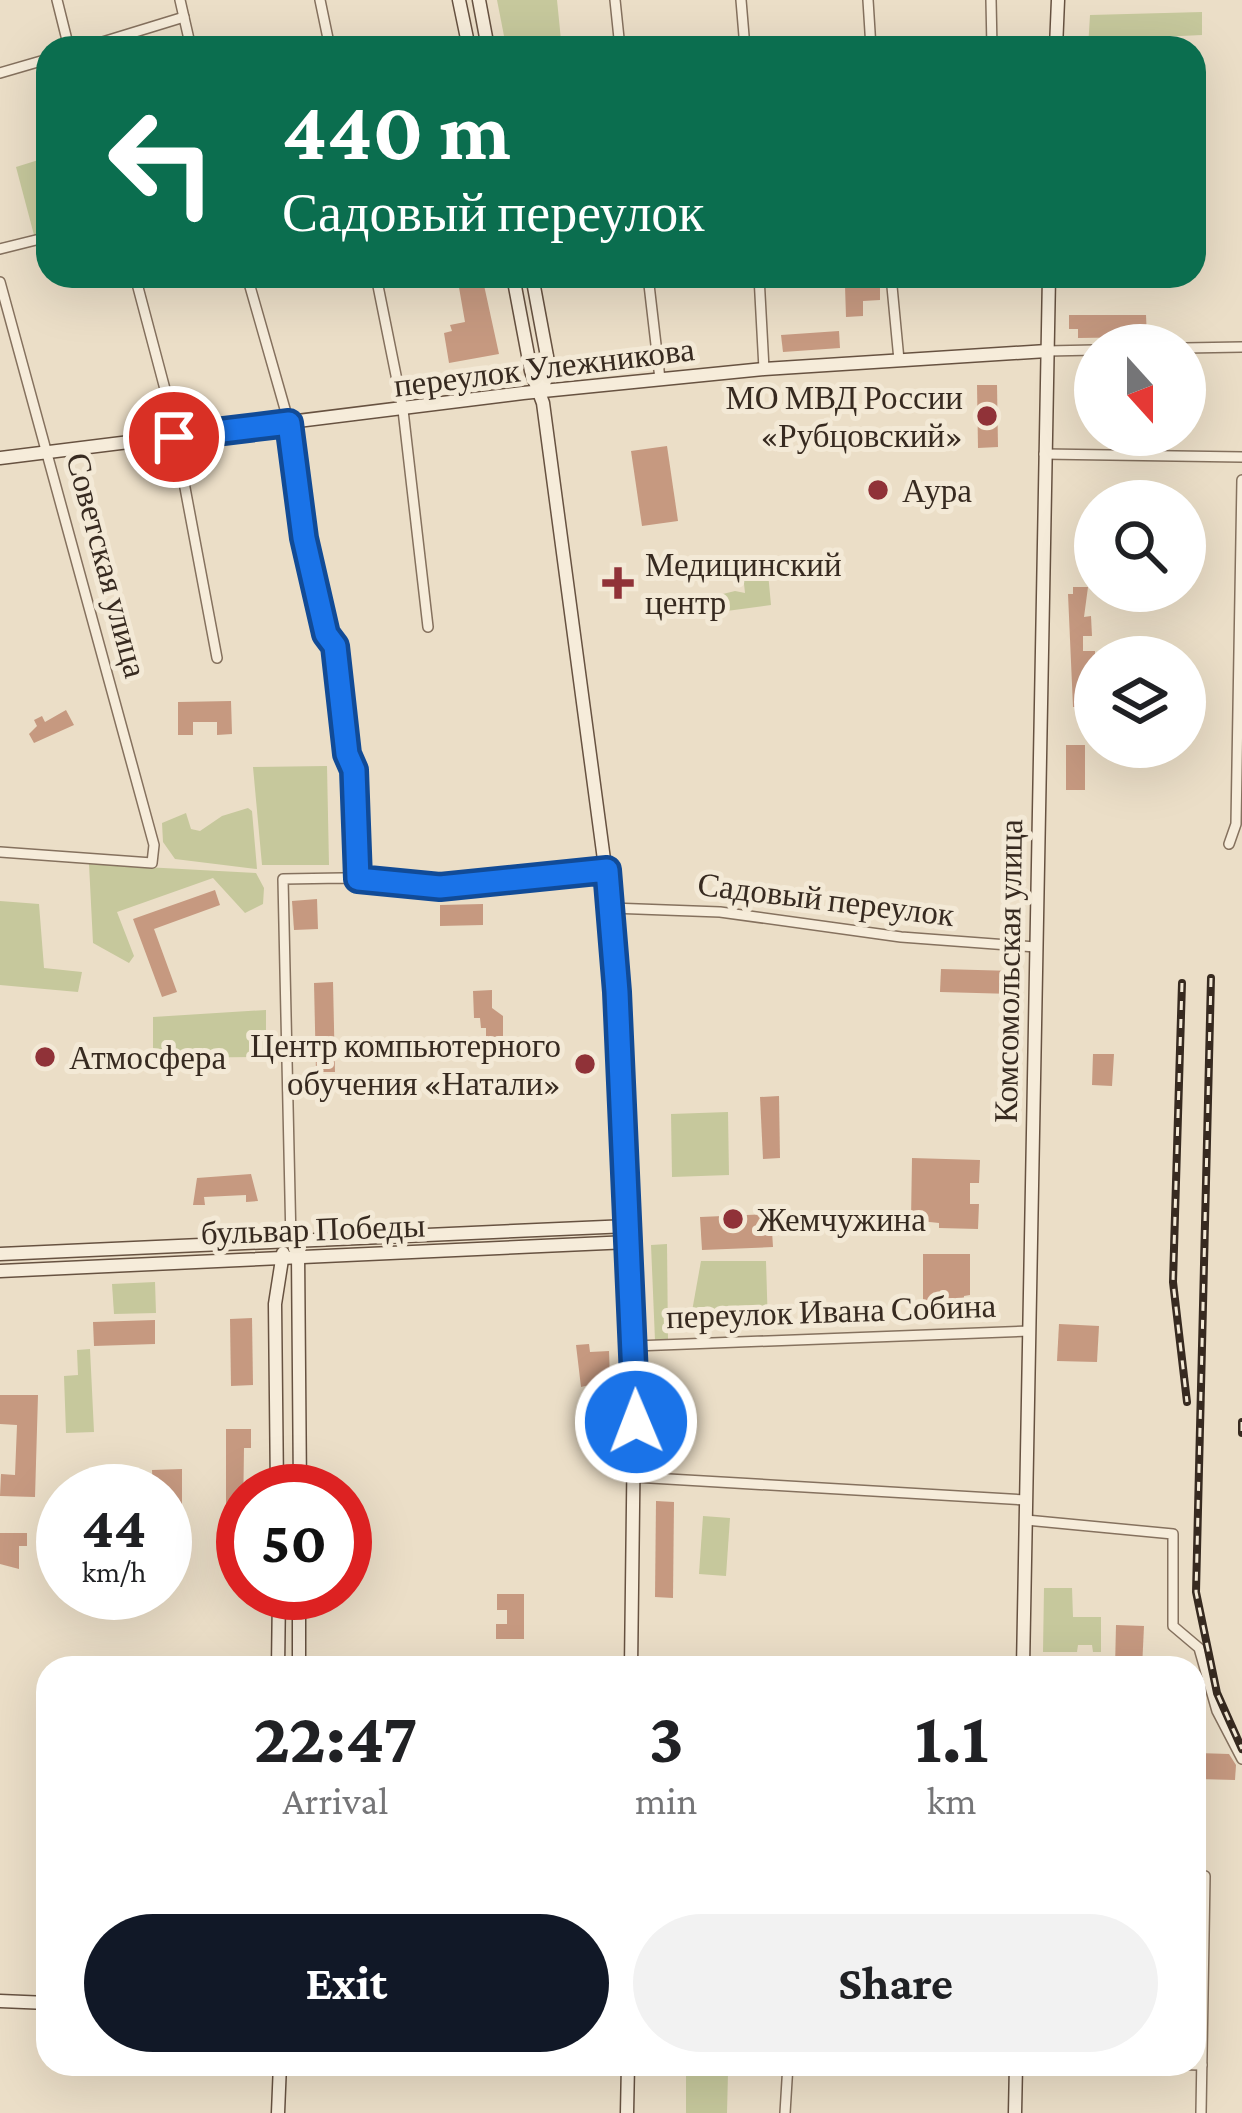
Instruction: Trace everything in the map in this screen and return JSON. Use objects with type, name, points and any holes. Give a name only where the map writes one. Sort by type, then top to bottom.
[{"type":"main road","points":[[459,0],[466,36]]},
{"type":"main road","points":[[478,0],[486,36]]},
{"type":"main road","points":[[1056,36],[1058,0]]},
{"type":"main road","points":[[515,288],[532,374],[542,392],[611,908],[635,1346],[631,1656]]},
{"type":"main road","points":[[534,288],[549,370],[542,392]]},
{"type":"main road","name":"Комсомольская улица","points":[[1023,1656],[1049,288]]},
{"type":"main road","name":"переулок Улежникова","points":[[0,458],[764,369],[1047,351]]},
{"type":"main road","name":"бульвар Победы","points":[[0,1254],[628,1226]]},
{"type":"main road","points":[[276,1464],[274,1304],[280,1258],[290,1242],[302,1257],[300,1464]]},
{"type":"main road","name":"бульвар Победы","points":[[0,1271],[629,1242]]},
{"type":"main road","points":[[103,1249],[104,1265]]},
{"type":"main road","points":[[33,1252],[33,1270]]},
{"type":"main road","points":[[278,1656],[279,1620]]},
{"type":"main road","points":[[299,1620],[299,1656]]},
{"type":"main road","points":[[0,2001],[36,2002]]},
{"type":"main road","points":[[278,2113],[280,2076]]},
{"type":"main road","points":[[627,2113],[628,2076]]},
{"type":"main road","points":[[1016,2076],[1016,2113]]},
{"type":"street","points":[[57,0],[66,36]]},
{"type":"street","points":[[320,0],[328,36]]},
{"type":"street","points":[[614,0],[618,36]]},
{"type":"street","points":[[741,0],[744,36]]},
{"type":"street","points":[[868,0],[870,36]]},
{"type":"street","points":[[991,0],[992,36]]},
{"type":"street","points":[[183,1],[188,36]]},
{"type":"street","points":[[122,36],[184,17]]},
{"type":"street","points":[[0,73],[36,62]]},
{"type":"street","points":[[0,249],[36,240]]},
{"type":"street","name":"Советская улица","points":[[0,282],[154,833],[152,863],[0,852]]},
{"type":"street","points":[[138,288],[174,437],[217,658]]},
{"type":"street","points":[[250,288],[289,423],[304,538],[326,634],[335,646],[347,754],[354,770],[358,879]]},
{"type":"street","points":[[378,288],[403,410],[428,627]]},
{"type":"street","points":[[649,288],[660,380]]},
{"type":"street","points":[[760,288],[764,369]]},
{"type":"street","points":[[892,288],[898,360]]},
{"type":"street","points":[[1206,348],[1242,347]]},
{"type":"street","name":"переулок Улежникова","points":[[1047,351],[1074,350]]},
{"type":"street","points":[[532,374],[549,370]]},
{"type":"street","points":[[1044,454],[1242,457]]},
{"type":"street","points":[[1229,844],[1236,824],[1242,480]]},
{"type":"street","points":[[290,1242],[281,884],[290,877],[440,887],[607,870]]},
{"type":"street","name":"Садовый переулок","points":[[611,908],[672,908],[901,937],[1035,947]]},
{"type":"street","name":"переулок Ивана Собина","points":[[635,1346],[1029,1331]]},
{"type":"street","points":[[275,1406],[300,1407]]},
{"type":"street","points":[[634,1477],[1026,1500]]},
{"type":"street","points":[[1026,1520],[1173,1534],[1173,1626],[1199,1648],[1201,1656]]},
{"type":"street","points":[[1206,1672],[1217,1711],[1242,1759]]},
{"type":"street","points":[[785,2113],[787,2076]]},
{"type":"street","points":[[1201,2113],[1202,2076]]},
{"type":"green space","points":[[497,0],[557,0],[561,36],[504,36]]},
{"type":"green space","points":[[1202,12],[1202,35],[1089,36],[1090,15]]},
{"type":"green space","points":[[36,161],[36,235],[34,235],[16,167]]},
{"type":"green space","points":[[767,562],[771,605],[682,617],[682,604],[735,591],[745,593],[742,565]]},
{"type":"green space","points":[[327,766],[329,865],[262,865],[253,767]]},
{"type":"green space","points":[[248,808],[257,869],[175,859],[163,842],[162,823],[186,813],[191,829],[200,831],[222,816]]},
{"type":"green space","points":[[89,864],[256,873],[264,888],[263,904],[245,913],[213,878],[117,912],[134,956],[129,963],[93,943]]},
{"type":"green space","points":[[0,901],[39,904],[44,968],[82,972],[78,992],[0,985]]},
{"type":"green space","points":[[266,1010],[266,1057],[153,1058],[153,1017]]},
{"type":"green space","points":[[728,1112],[729,1175],[672,1177],[671,1114]]},
{"type":"green space","points":[[667,1244],[668,1340],[655,1340],[651,1245]]},
{"type":"green space","points":[[701,1261],[766,1261],[768,1327],[689,1328]]},
{"type":"green space","points":[[155,1282],[156,1313],[114,1314],[112,1284]]},
{"type":"green space","points":[[90,1349],[94,1432],[66,1433],[64,1376],[78,1375],[77,1350]]},
{"type":"green space","points":[[703,1516],[730,1518],[726,1576],[699,1574]]},
{"type":"green space","points":[[1044,1588],[1072,1588],[1073,1617],[1101,1617],[1101,1652],[1093,1652],[1092,1645],[1078,1645],[1077,1652],[1043,1652]]},
{"type":"green space","points":[[686,2076],[728,2076],[727,2113],[686,2113]]},
{"type":"building","points":[[459,288],[485,288],[499,354],[449,363],[444,333],[452,331],[450,325],[465,322]]},
{"type":"building","points":[[845,288],[880,288],[880,300],[863,301],[863,316],[846,317]]},
{"type":"building","points":[[1069,315],[1146,315],[1146,324],[1074,324],[1069,329]]},
{"type":"building","points":[[839,331],[840,348],[783,352],[781,335]]},
{"type":"building","name":"МО МВД России «Рубцовский»","points":[[977,385],[997,385],[998,447],[978,448]]},
{"type":"building","points":[[667,446],[678,521],[642,526],[631,451]]},
{"type":"building","points":[[1074,587],[1074,612],[1091,616],[1092,636],[1074,636],[1074,707],[1068,594],[1073,594]]},
{"type":"building","points":[[231,701],[232,734],[217,735],[217,722],[193,722],[193,735],[178,735],[178,702]]},
{"type":"building","points":[[66,710],[74,725],[34,743],[29,734],[37,726],[34,720],[42,716],[45,722]]},
{"type":"building","points":[[1066,745],[1074,745],[1074,768],[1085,768],[1085,790],[1066,790]]},
{"type":"building","points":[[215,890],[220,905],[154,929],[177,992],[162,997],[133,919]]},
{"type":"building","points":[[317,899],[318,929],[294,930],[292,901]]},
{"type":"building","points":[[483,904],[483,925],[440,926],[440,905]]},
{"type":"building","points":[[941,969],[1014,971],[1013,994],[940,992]]},
{"type":"building","points":[[333,982],[335,1072],[316,1072],[314,983]]},
{"type":"building","points":[[492,990],[492,1008],[503,1016],[503,1040],[486,1041],[486,1028],[481,1028],[480,1018],[474,1018],[473,991]]},
{"type":"building","points":[[1093,1054],[1114,1054],[1112,1086],[1092,1085]]},
{"type":"building","points":[[779,1096],[780,1158],[763,1159],[760,1097]]},
{"type":"building","points":[[912,1158],[980,1160],[979,1183],[970,1183],[970,1204],[979,1204],[978,1229],[939,1228],[939,1223],[911,1220]]},
{"type":"building","points":[[251,1174],[258,1201],[246,1202],[246,1195],[204,1197],[205,1205],[193,1205],[197,1178]]},
{"type":"building","points":[[771,1214],[773,1247],[702,1250],[700,1217]]},
{"type":"building","points":[[923,1254],[970,1254],[970,1295],[964,1296],[964,1318],[923,1318]]},
{"type":"building","points":[[252,1318],[253,1385],[231,1386],[230,1319]]},
{"type":"building","points":[[155,1320],[155,1344],[94,1346],[93,1322]]},
{"type":"building","points":[[1059,1324],[1099,1326],[1097,1362],[1057,1361]]},
{"type":"building","points":[[589,1344],[590,1352],[609,1351],[610,1380],[581,1387],[576,1345]]},
{"type":"building","points":[[0,1395],[38,1395],[35,1497],[0,1496],[1,1474],[15,1475],[17,1425],[0,1424]]},
{"type":"building","points":[[226,1429],[251,1429],[251,1448],[244,1448],[244,1464],[226,1464]]},
{"type":"building","points":[[656,1501],[674,1502],[673,1598],[655,1597]]},
{"type":"building","points":[[0,1533],[27,1533],[27,1546],[19,1546],[19,1569],[0,1564]]},
{"type":"building","points":[[497,1594],[524,1594],[524,1639],[496,1639],[496,1624],[507,1624],[507,1610],[497,1610]]},
{"type":"building","points":[[1116,1625],[1144,1626],[1143,1656],[1115,1656]]},
{"type":"building","points":[[1206,1753],[1229,1754],[1236,1765],[1235,1780],[1206,1779]]},
{"type":"railway","points":[[1211,978],[1196,1592],[1217,1693],[1242,1749]]},
{"type":"railway","points":[[1182,983],[1173,1282],[1187,1402]]},
{"type":"railway","points":[[1242,1422],[1242,1433]]},
{"type":"place","name":"МО МВД России «Рубцовский»","points":[[987,416]]},
{"type":"place","name":"Аура","points":[[878,490]]},
{"type":"place","name":"Медицинский центр","points":[[618,583]]},
{"type":"place","name":"Атмосфера","points":[[45,1057]]},
{"type":"place","name":"Центр компьютерного обучения «Натали»","points":[[585,1064]]},
{"type":"place","name":"Жемчужина","points":[[733,1219]]},
{"type":"route","points":[[174,437],[289,423],[304,538],[326,634],[335,646],[347,754],[354,770],[358,879],[440,887],[607,870],[636,1422]]}]
